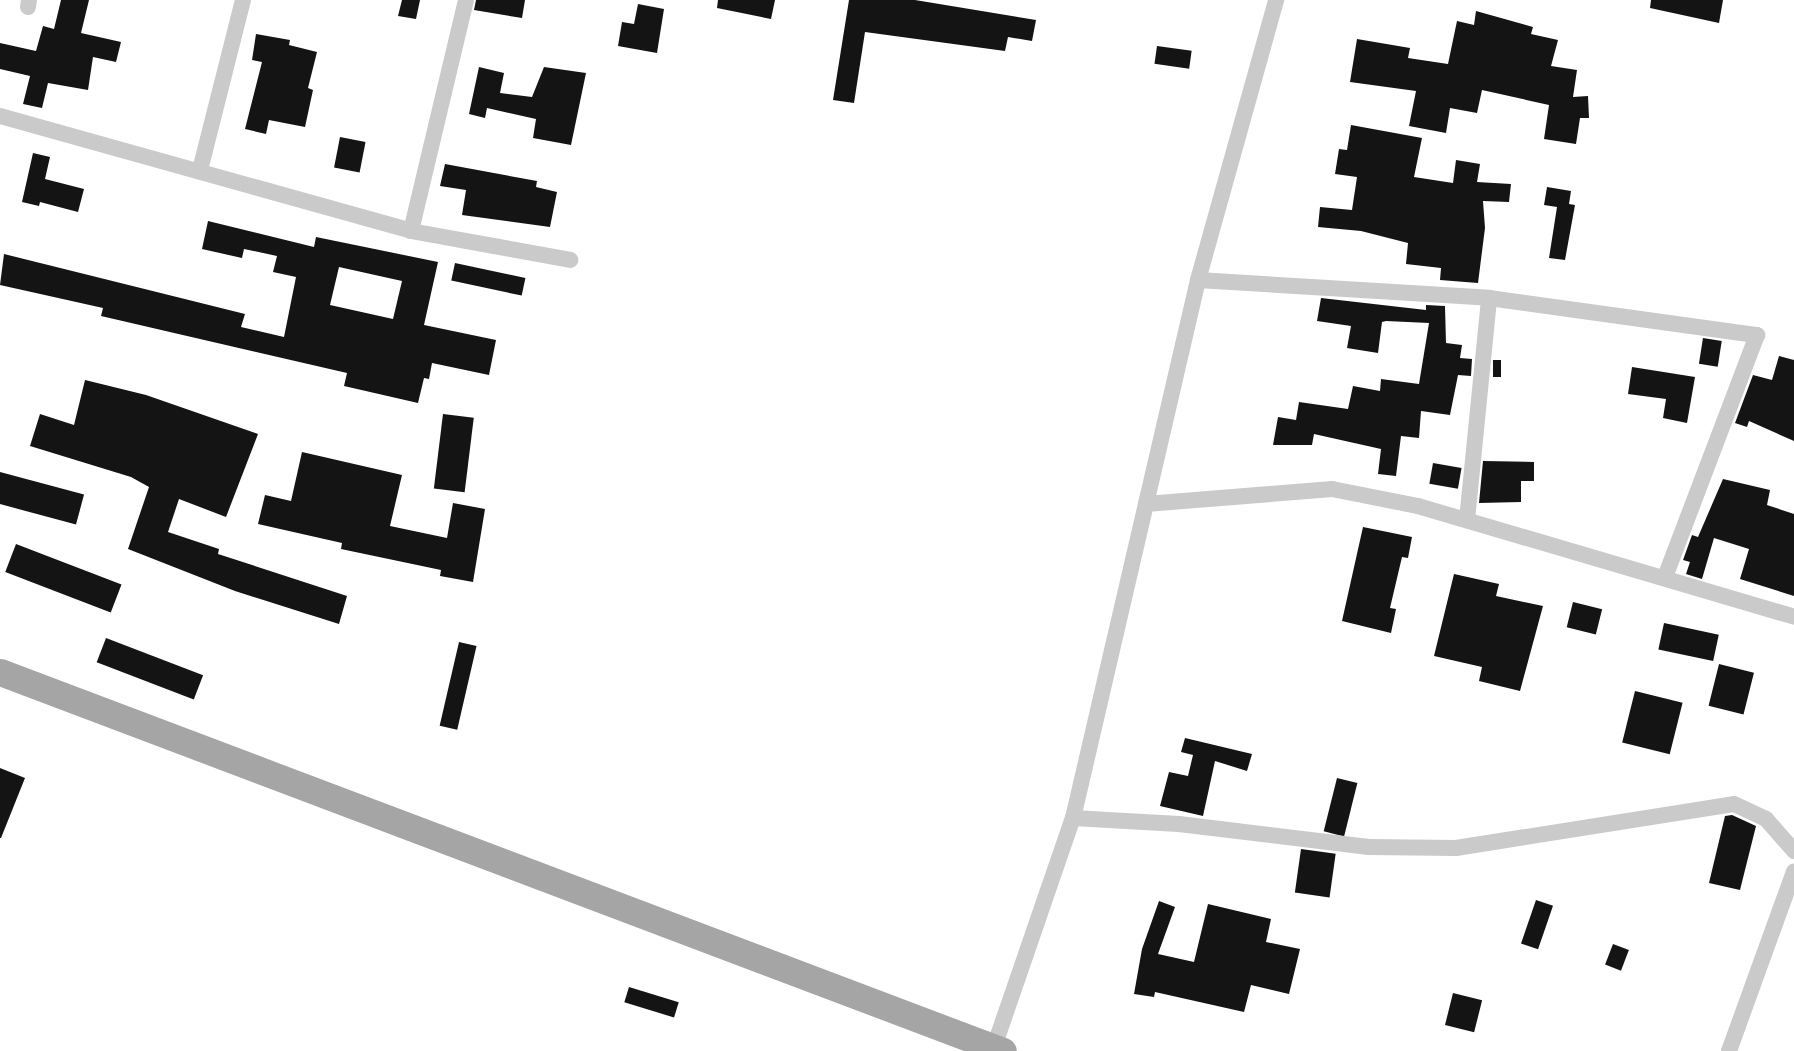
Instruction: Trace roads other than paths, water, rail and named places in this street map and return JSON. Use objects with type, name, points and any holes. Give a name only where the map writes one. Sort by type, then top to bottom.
[{"type":"main road","points":[[0,672],[998,1049]]},
{"type":"street","points":[[200,170],[243,0]]},
{"type":"street","points":[[411,231],[466,0]]},
{"type":"street","points":[[998,1049],[1073,818],[1198,280],[1276,0]]},
{"type":"street","points":[[0,116],[200,170],[411,231],[570,260]]},
{"type":"street","points":[[1198,280],[1489,298],[1757,335],[1665,577]]},
{"type":"street","points":[[1467,520],[1489,298]]},
{"type":"street","points":[[1146,504],[1332,489],[1467,520],[1794,617]]},
{"type":"street","points":[[1073,818],[1179,824],[1369,848],[1456,848],[1734,804],[1766,819],[1794,851]]},
{"type":"street","points":[[1729,1051],[1794,871]]}]
